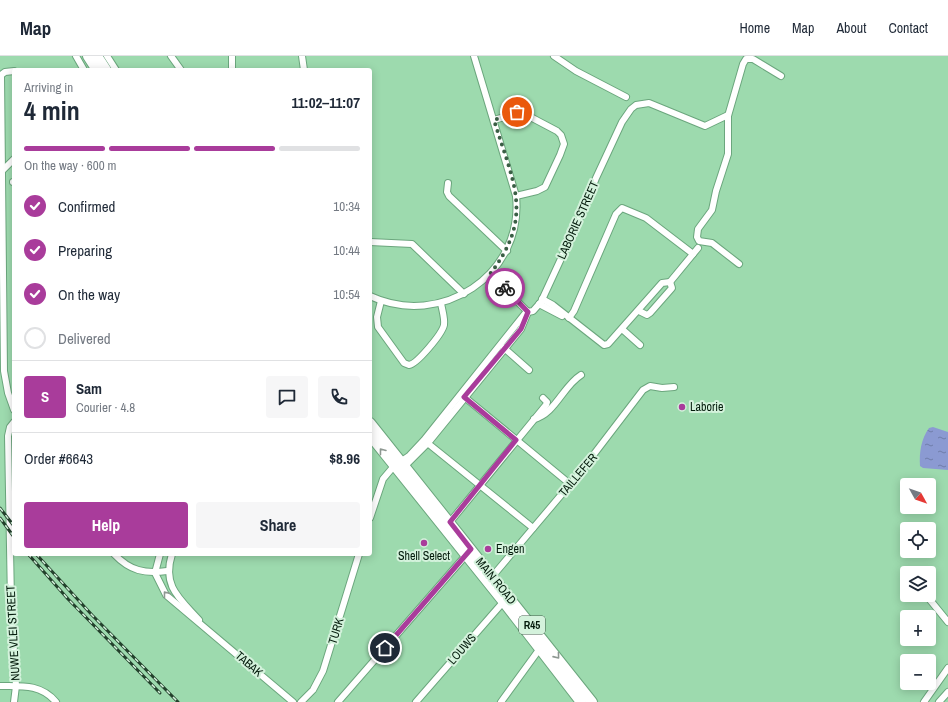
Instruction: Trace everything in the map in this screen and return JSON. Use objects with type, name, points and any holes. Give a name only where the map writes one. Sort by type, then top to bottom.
[{"type":"main road","points":[[88,56],[96,68]]},
{"type":"main road","points":[[97,56],[105,68]]},
{"type":"main road","name":"MAIN ROAD","points":[[372,426],[397,468],[450,522],[469,552]]},
{"type":"main road","name":"MAIN ROAD","points":[[372,437],[469,552],[543,645],[592,702]]},
{"type":"main road","name":"MAIN ROAD","points":[[543,645],[581,702]]},
{"type":"street","points":[[76,56],[83,68]]},
{"type":"street","points":[[107,56],[115,68]]},
{"type":"street","points":[[171,56],[180,68]]},
{"type":"street","points":[[232,56],[232,68]]},
{"type":"street","points":[[302,56],[304,68]]},
{"type":"street","points":[[372,297],[380,301],[412,306],[441,303],[477,287],[490,274],[506,251],[515,229],[516,196],[474,56]]},
{"type":"street","points":[[554,56],[576,72],[626,97]]},
{"type":"street","points":[[739,264],[712,243],[699,241],[697,237],[700,226],[712,210],[718,183],[728,154],[728,115],[738,77],[746,60],[753,59],[781,76]]},
{"type":"street","points":[[12,71],[5,72],[1,75],[4,372],[6,388],[12,404]]},
{"type":"street","name":"LABORIE STREET","points":[[397,468],[426,441],[462,395],[523,325],[528,312],[541,302],[622,122],[631,108],[642,103],[649,103],[705,126],[728,115]]},
{"type":"street","points":[[494,120],[521,112],[557,131],[563,139],[563,149],[545,187],[537,191],[516,196]]},
{"type":"street","points":[[1,172],[12,161]]},
{"type":"street","points":[[448,183],[447,192],[449,196],[506,251]]},
{"type":"street","points":[[569,318],[574,311],[619,210],[626,209],[646,218],[693,254]]},
{"type":"street","points":[[372,242],[412,244],[464,294]]},
{"type":"street","points":[[541,302],[569,318],[604,345],[608,344],[639,311],[662,283],[670,282],[698,248]]},
{"type":"street","points":[[490,274],[528,312]]},
{"type":"street","points":[[639,311],[647,315],[650,313],[672,288],[670,282]]},
{"type":"street","points":[[380,301],[377,317],[378,327],[404,363],[408,365],[413,364],[440,333],[444,319],[441,303]]},
{"type":"street","points":[[622,329],[640,345]]},
{"type":"street","points":[[501,349],[529,370]]},
{"type":"street","points":[[534,419],[544,416],[570,384],[581,375]]},
{"type":"street","name":"TAILLEFER","points":[[490,579],[570,484],[642,390],[650,386],[662,388],[674,387]]},
{"type":"street","points":[[462,395],[570,484]]},
{"type":"street","points":[[450,522],[547,403],[543,398]]},
{"type":"street","name":"NUWE VLEI STREET","points":[[12,424],[8,436],[11,602],[16,686],[14,702]]},
{"type":"street","points":[[426,441],[533,528]]},
{"type":"street","points":[[372,512],[381,485],[397,468]]},
{"type":"street","points":[[338,702],[469,552]]},
{"type":"street","points":[[116,556],[124,563],[136,570],[155,573],[168,571],[172,556]]},
{"type":"street","points":[[155,573],[159,556]]},
{"type":"street","name":"TURK","points":[[301,702],[313,690],[323,671],[358,556]]},
{"type":"street","name":"TABAK","points":[[168,571],[171,585],[177,596],[206,627],[293,702]]},
{"type":"street","name":"TABAK","points":[[155,573],[166,595],[184,612],[206,627]]},
{"type":"street","name":"LOUWS","points":[[416,702],[506,599]]},
{"type":"street","points":[[932,602],[948,622]]},
{"type":"street","points":[[501,702],[543,645]]},
{"type":"street","points":[[924,702],[948,668]]},
{"type":"street","points":[[0,686],[38,688],[46,692],[56,702]]},
{"type":"street","points":[[939,702],[948,692]]},
{"type":"water","points":[[933,427],[948,432],[948,470],[923,468],[920,466],[922,441],[929,428]]},
{"type":"railway","points":[[0,508],[12,523]]},
{"type":"railway","points":[[0,518],[12,534]]},
{"type":"railway","points":[[30,556],[68,599],[160,693]]},
{"type":"railway","points":[[38,556],[92,615],[178,702]]},
{"type":"way so far","points":[[505,288],[490,274],[498,264],[511,241],[517,219],[517,206],[514,185],[494,120],[517,112]]},
{"type":"place","name":"Laborie","points":[[682,407]]},
{"type":"place","name":"Shell Select","points":[[424,543]]},
{"type":"place","name":"Engen","points":[[488,549]]},
{"type":"route","points":[[385,648],[471,549],[450,522],[516,440],[464,397],[521,329],[526,320],[528,312],[522,304],[505,288]]}]
